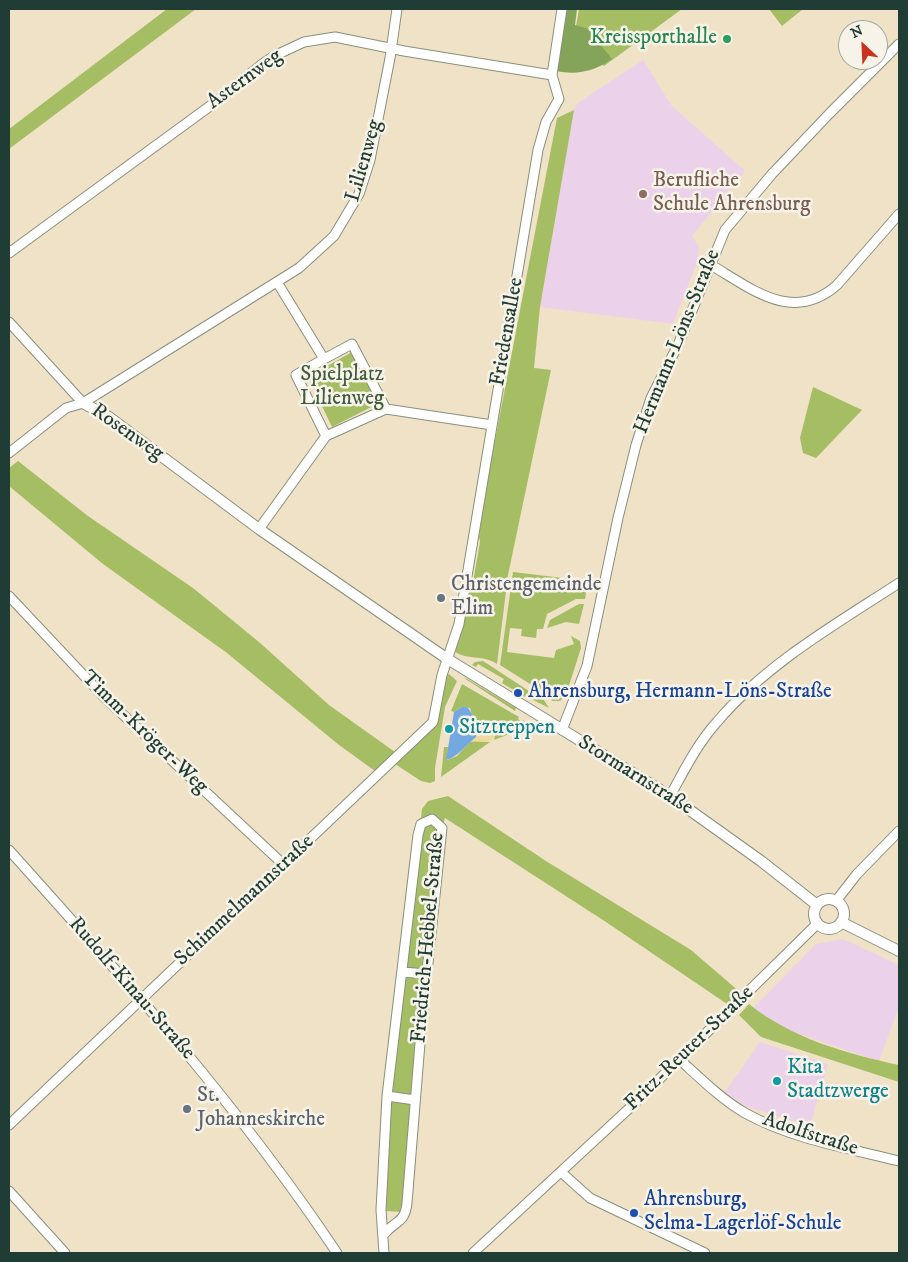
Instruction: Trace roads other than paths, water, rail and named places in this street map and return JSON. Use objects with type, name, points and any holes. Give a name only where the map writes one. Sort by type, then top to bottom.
[{"type":"street","name":"Lilienweg","points":[[9,454],[66,408],[83,403],[277,282],[299,268],[325,246],[343,224],[359,194],[370,160],[391,48],[396,9]]},
{"type":"street","name":"Friedensallee","points":[[446,658],[459,624],[539,144],[546,122],[559,99],[552,75],[562,9]]},
{"type":"street","name":"Asternweg","points":[[9,253],[221,98],[274,56],[304,42],[334,37],[552,75]]},
{"type":"street","name":"Hermann-Löns-Straße","points":[[562,730],[587,666],[618,518],[636,445],[651,398],[678,346],[725,230],[765,182],[899,44]]},
{"type":"street","points":[[711,265],[771,300],[806,302],[826,294],[837,285],[899,214]]},
{"type":"street","points":[[277,282],[324,359]]},
{"type":"street","name":"Rosenweg","points":[[9,322],[83,403],[109,417],[260,530],[446,658]]},
{"type":"street","points":[[326,436],[296,374],[352,344],[386,409]]},
{"type":"street","points":[[260,530],[326,436],[386,409],[492,425]]},
{"type":"street","points":[[670,796],[703,739],[717,721],[754,685],[806,645],[899,583]]},
{"type":"street","name":"Timm-Kröger-Weg","points":[[9,596],[104,697],[284,865]]},
{"type":"street","name":"Stormarnstraße","points":[[446,658],[670,796],[761,861],[817,905]]},
{"type":"street","name":"Schimmelmannstraße","points":[[9,1124],[141,997],[428,728],[437,712],[446,658]]},
{"type":"street","name":"Friedrich-Hebbel-Straße","points":[[384,1234],[392,1225],[402,1220],[406,1215],[415,1100],[442,828],[432,819],[421,824],[418,835],[387,1096],[381,1210],[384,1253]]},
{"type":"street","points":[[836,901],[857,874],[899,831]]},
{"type":"street","name":"Rudolf-Kinau-Straße","points":[[9,850],[141,997],[270,1159],[337,1253]]},
{"type":"street","points":[[826,899],[836,901],[843,909],[841,922],[831,929],[823,928],[817,924],[814,915],[817,905],[826,899]]},
{"type":"street","points":[[841,922],[899,951]]},
{"type":"street","name":"Fritz-Reuter-Straße","points":[[473,1253],[680,1059],[817,924]]},
{"type":"street","points":[[402,972],[427,974]]},
{"type":"street","name":"Adolfstraße","points":[[680,1059],[712,1088],[753,1116],[779,1128],[899,1161]]},
{"type":"street","points":[[387,1096],[415,1100]]},
{"type":"street","points":[[561,1172],[590,1198],[705,1253]]},
{"type":"street","points":[[9,1191],[65,1253]]},
{"type":"water","points":[[462,707],[467,707],[472,713],[476,737],[458,754],[446,760],[454,712]]},
{"type":"place","name":"Kreissporthalle","points":[[727,39]]},
{"type":"place","name":"Berufliche Schule Ahrensburg","points":[[643,194]]},
{"type":"place","name":"Christengemeinde Elim","points":[[441,598]]},
{"type":"place","name":"Ahrensburg, Hermann-Löns-Straße","points":[[518,693]]},
{"type":"place","name":"Sitztreppen","points":[[449,729]]},
{"type":"place","name":"Kita Stadtzwerge","points":[[777,1081]]},
{"type":"place","name":"St. Johanneskirche","points":[[187,1109]]},
{"type":"place","name":"Ahrensburg, Selma-Lagerlöf-Schule","points":[[634,1213]]},
{"type":"park label","name":"Spielplatz Lilienweg","points":[[342,388]]}]
